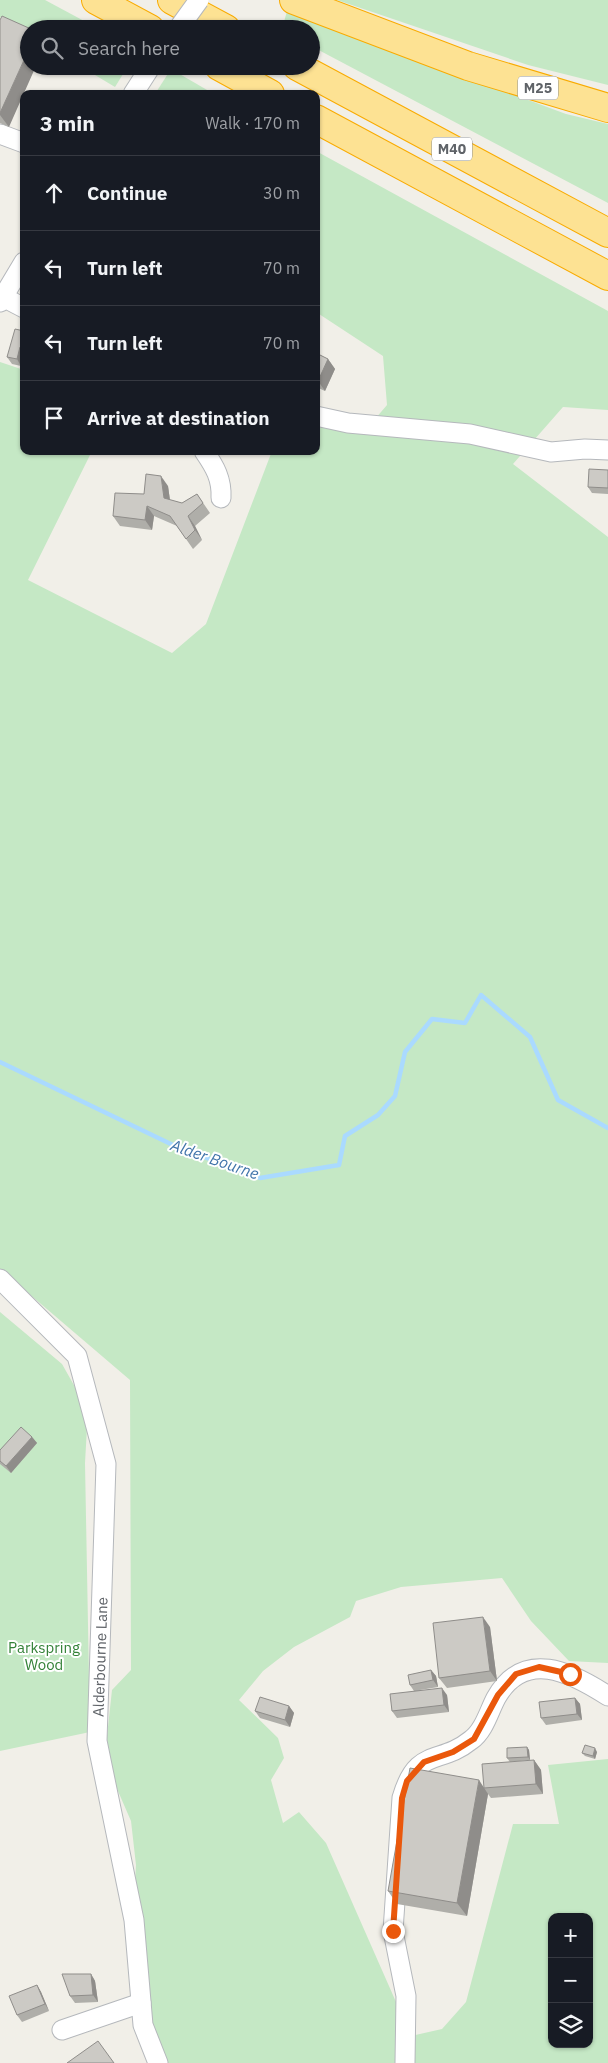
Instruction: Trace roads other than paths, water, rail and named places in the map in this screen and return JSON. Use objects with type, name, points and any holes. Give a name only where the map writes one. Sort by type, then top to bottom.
[{"type":"highway","points":[[96,0],[133,20]]},
{"type":"highway","points":[[172,0],[209,20]]},
{"type":"highway","name":"M25","points":[[294,0],[468,66],[608,108]]},
{"type":"highway","points":[[235,75],[263,90]]},
{"type":"highway","name":"M40","points":[[314,75],[608,232]]},
{"type":"highway","name":"M40","points":[[320,120],[608,276]]},
{"type":"street","points":[[185,20],[199,0]]},
{"type":"street","points":[[0,134],[20,142]]},
{"type":"street","points":[[20,267],[3,290],[20,305]]},
{"type":"street","points":[[320,417],[348,423],[470,434],[551,452],[585,449],[608,450]]},
{"type":"street","points":[[207,455],[216,468],[222,485],[221,498]]},
{"type":"street","name":"Alderbourne Lane","points":[[0,1279],[78,1356],[106,1464],[97,1741],[134,1920],[143,2025],[158,2063]]},
{"type":"street","points":[[405,2063],[406,1996],[393,1931],[402,1798],[407,1781],[424,1762],[453,1752],[474,1739],[498,1695],[516,1674],[539,1667],[570,1674],[608,1696]]},
{"type":"street","points":[[62,2030],[141,2003]]},
{"type":"waterway","name":"Alder Bourne","points":[[0,1062],[175,1146],[260,1178],[339,1165],[345,1136],[378,1115],[395,1096],[405,1052],[432,1019],[465,1023],[481,995],[530,1037],[558,1100],[608,1128]]},
{"type":"park label","name":"Parkspring Wood","points":[[44,1656]]}]
